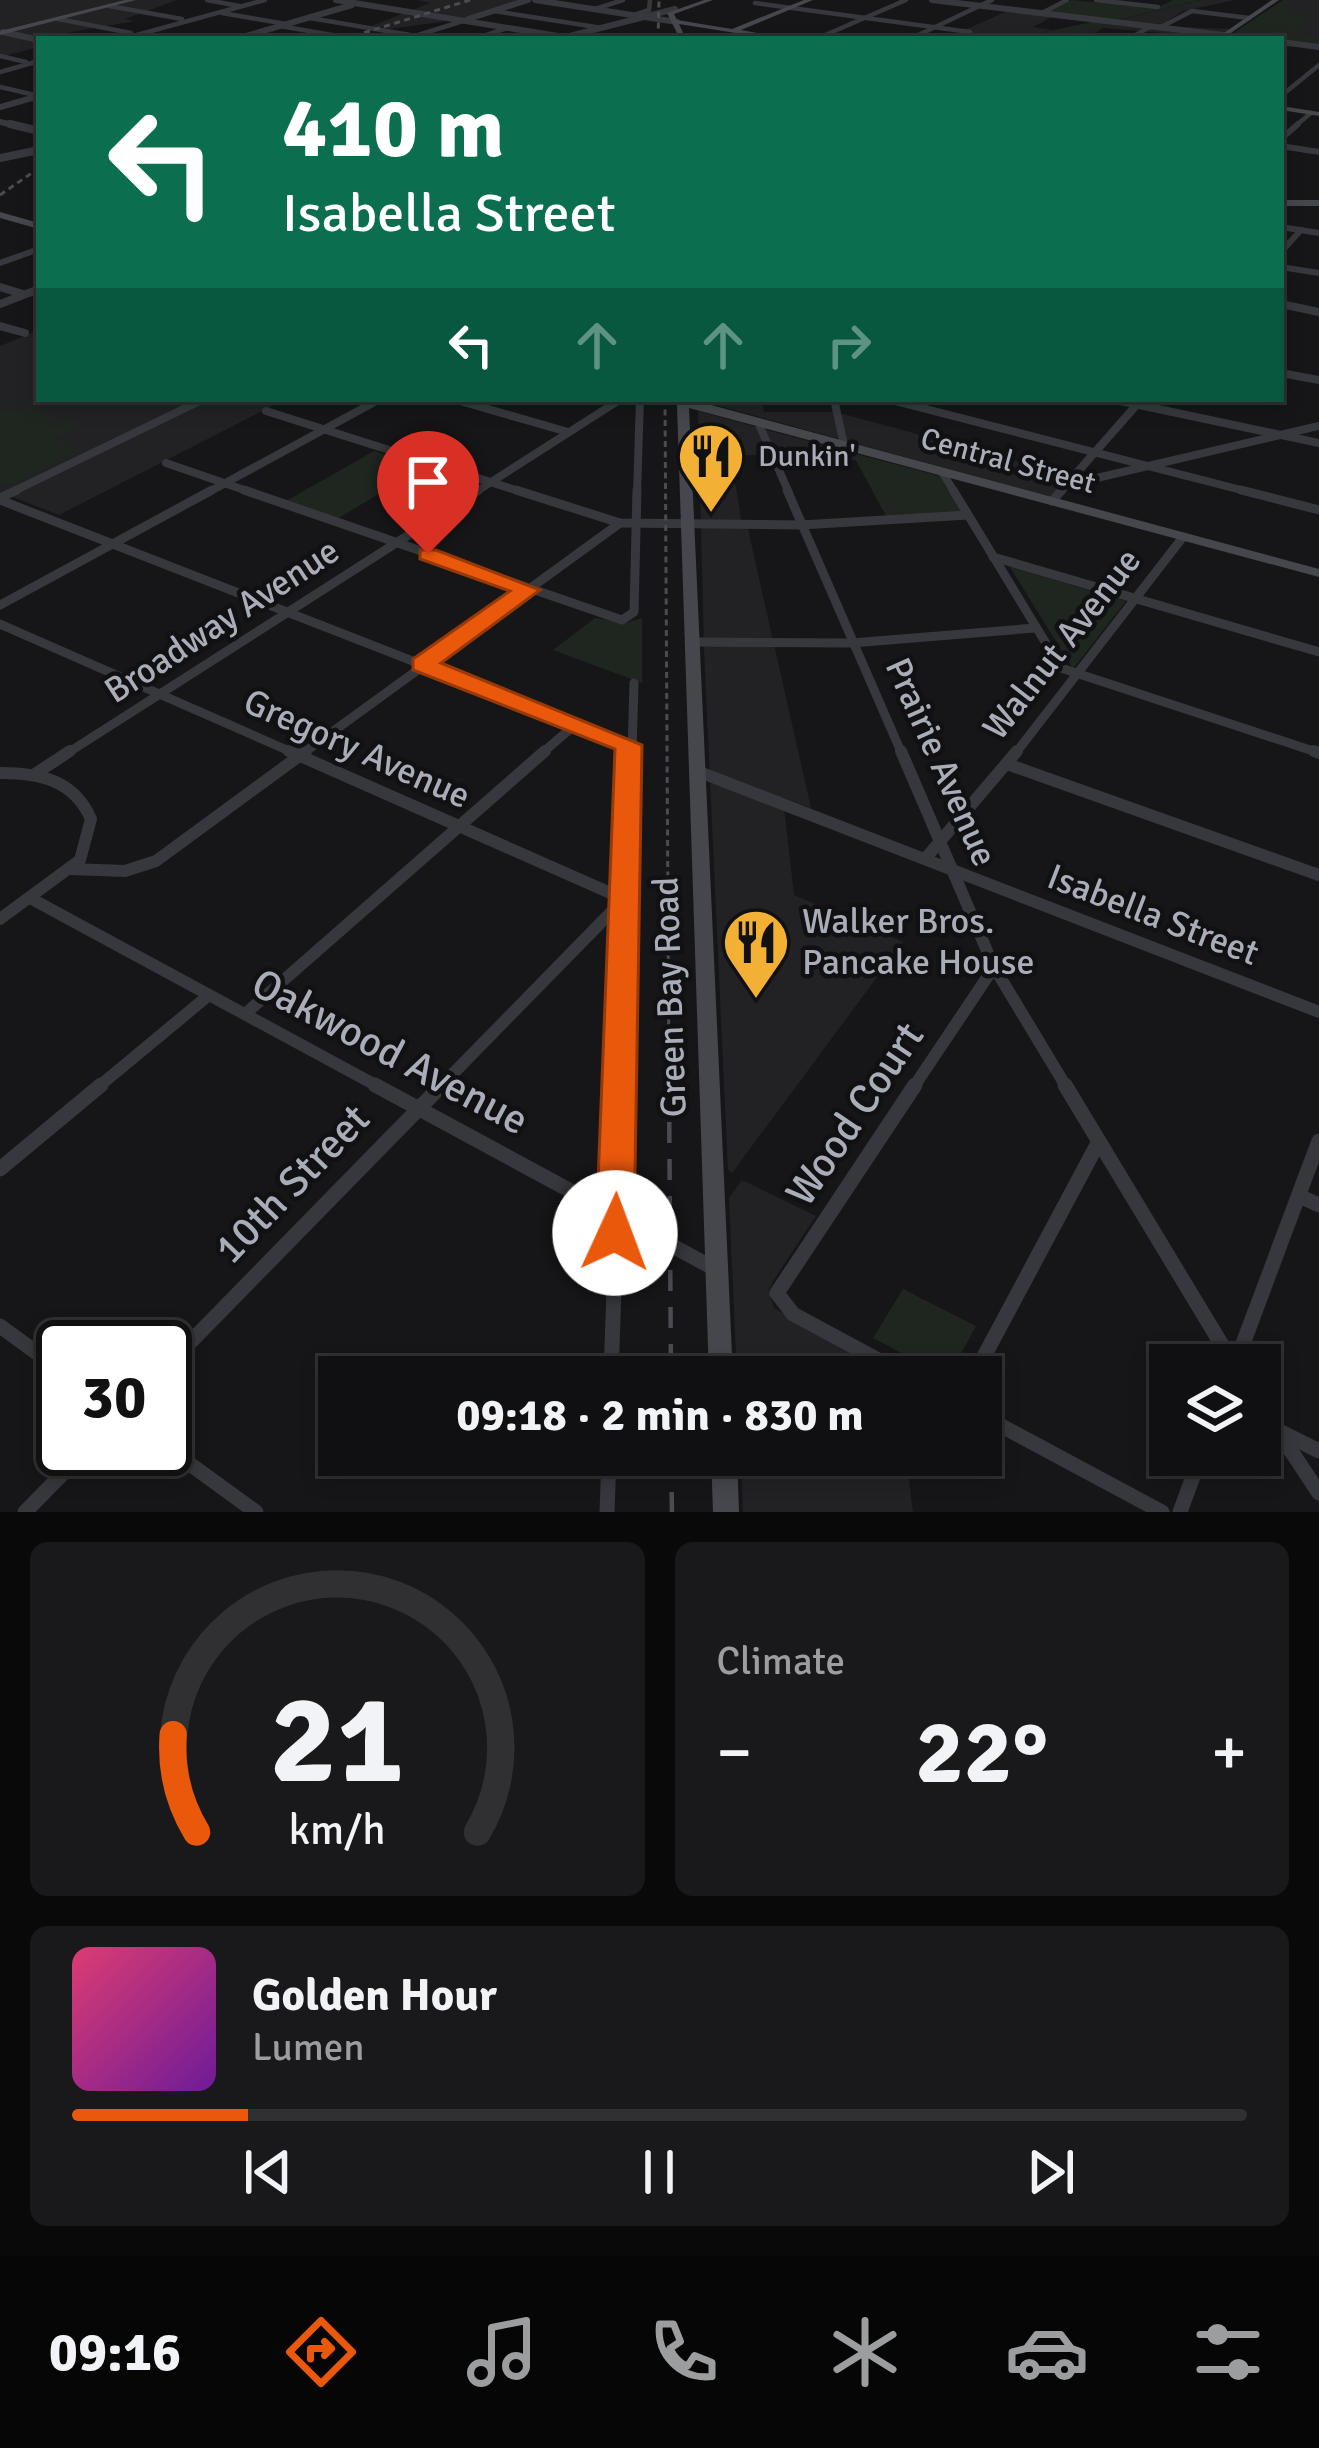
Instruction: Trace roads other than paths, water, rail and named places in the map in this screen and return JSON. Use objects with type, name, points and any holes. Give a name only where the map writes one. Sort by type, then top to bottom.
[{"type":"main road","points":[[2,33],[133,0]]},
{"type":"main road","points":[[682,36],[670,13],[709,0]]},
{"type":"main road","points":[[718,36],[810,0]]},
{"type":"main road","points":[[1222,36],[1276,0]]},
{"type":"main road","points":[[676,22],[766,36]]},
{"type":"main road","points":[[1284,108],[1315,113]]},
{"type":"main road","points":[[1284,202],[1319,202]]},
{"type":"main road","points":[[0,215],[36,225]]},
{"type":"main road","name":"Green Bay Road","points":[[678,402],[689,524],[720,1356]]},
{"type":"main road","name":"Central Street","points":[[685,402],[1319,573]]},
{"type":"main road","points":[[725,1476],[726,1512]]},
{"type":"street","points":[[207,0],[243,6]]},
{"type":"street","points":[[132,36],[266,0]]},
{"type":"street","points":[[337,0],[550,36]]},
{"type":"street","points":[[246,36],[370,0]]},
{"type":"street","points":[[310,18],[416,36],[532,0],[676,22]]},
{"type":"street","points":[[596,9],[623,0]]},
{"type":"street","points":[[634,15],[649,10],[650,0]]},
{"type":"street","points":[[823,36],[906,0]]},
{"type":"street","points":[[932,0],[1215,36]]},
{"type":"street","points":[[916,36],[992,0]]},
{"type":"street","points":[[1042,13],[1066,0]]},
{"type":"street","points":[[1098,0],[1158,8]]},
{"type":"street","points":[[1130,4],[1137,0]]},
{"type":"street","points":[[755,3],[970,32]]},
{"type":"street","points":[[109,6],[190,21]]},
{"type":"street","points":[[569,36],[675,9]]},
{"type":"street","points":[[494,11],[602,28]]},
{"type":"street","points":[[1161,27],[1189,12],[1249,18]]},
{"type":"street","points":[[219,13],[339,36]]},
{"type":"street","points":[[58,19],[139,34]]},
{"type":"street","points":[[1134,36],[1151,26]]},
{"type":"street","points":[[484,36],[507,28]]},
{"type":"street","points":[[2,33],[36,39]]},
{"type":"street","points":[[1284,42],[1319,47]]},
{"type":"street","points":[[0,56],[36,62]]},
{"type":"street","points":[[0,72],[36,62]]},
{"type":"street","points":[[1284,94],[1319,65]]},
{"type":"street","points":[[0,87],[36,95]]},
{"type":"street","points":[[0,107],[36,97]]},
{"type":"street","points":[[1284,140],[1315,113]]},
{"type":"street","points":[[0,122],[36,130]]},
{"type":"street","points":[[1284,144],[1319,152]]},
{"type":"street","points":[[0,158],[36,151]]},
{"type":"street","points":[[1284,227],[1319,233]]},
{"type":"street","points":[[1284,249],[1301,230]]},
{"type":"street","points":[[0,263],[36,250]]},
{"type":"street","points":[[1284,267],[1319,273]]},
{"type":"street","points":[[0,287],[26,295]]},
{"type":"street","points":[[0,304],[36,291]]},
{"type":"street","points":[[1284,305],[1319,312]]},
{"type":"street","points":[[0,326],[25,334]]},
{"type":"street","points":[[1284,374],[1319,380]]},
{"type":"street","points":[[0,499],[198,402]]},
{"type":"street","points":[[0,605],[374,402]]},
{"type":"street","points":[[463,402],[568,432]]},
{"type":"street","name":"Broadway Avenue","points":[[35,774],[616,402]]},
{"type":"street","points":[[166,463],[614,619],[629,619],[634,612],[640,402]]},
{"type":"street","points":[[835,402],[844,445]]},
{"type":"street","points":[[899,402],[1319,510]]},
{"type":"street","points":[[1052,501],[1140,402],[1319,443]]},
{"type":"street","points":[[266,411],[620,523],[801,525],[968,515]]},
{"type":"street","name":"Prairie Avenue","points":[[758,422],[994,967],[1221,1344]]},
{"type":"street","points":[[1066,485],[1319,426]]},
{"type":"street","points":[[942,472],[1061,668],[1319,753]]},
{"type":"street","points":[[0,499],[628,745]]},
{"type":"street","points":[[70,869],[125,872],[156,861],[620,523]]},
{"type":"street","name":"Walnut Avenue","points":[[925,860],[943,845],[1183,537]]},
{"type":"street","points":[[993,557],[1319,652]]},
{"type":"street","name":"Gregory Avenue","points":[[0,624],[624,899]]},
{"type":"street","points":[[694,642],[852,643],[1035,628]]},
{"type":"street","points":[[612,1356],[628,745],[634,683]]},
{"type":"street","points":[[244,1014],[575,724]]},
{"type":"street","points":[[1006,764],[1319,875]]},
{"type":"street","name":"Isabella Street","points":[[697,772],[1319,1012]]},
{"type":"street","points":[[0,773],[35,774],[69,786],[87,806],[89,839],[70,869],[0,919]]},
{"type":"street","name":"Oakwood Avenue","points":[[33,896],[717,1270]]},
{"type":"street","name":"10th Street","points":[[192,1340],[624,899]]},
{"type":"street","name":"Wood Court","points":[[871,1356],[793,1314],[778,1300],[781,1285],[994,967]]},
{"type":"street","points":[[0,1169],[209,995]]},
{"type":"street","points":[[1242,1344],[1319,1141]]},
{"type":"street","points":[[985,1356],[1097,1145]]},
{"type":"street","points":[[1298,1196],[1319,1205]]},
{"type":"street","points":[[0,1326],[36,1352]]},
{"type":"street","points":[[1002,1426],[1162,1512]]},
{"type":"street","points":[[1281,1432],[1319,1451]]},
{"type":"street","points":[[1281,1436],[1319,1493]]},
{"type":"street","points":[[192,1466],[256,1512]]},
{"type":"street","points":[[25,1512],[60,1476]]},
{"type":"street","points":[[607,1512],[608,1476]]},
{"type":"street","points":[[1180,1512],[1194,1476]]},
{"type":"railway","points":[[354,36],[470,0]]},
{"type":"railway","points":[[658,36],[659,0]]},
{"type":"railway","points":[[0,195],[36,170]]},
{"type":"railway","points":[[665,402],[669,1088]]},
{"type":"railway","points":[[669,1085],[671,1356]]},
{"type":"railway","points":[[671,1476],[672,1512]]},
{"type":"place","name":"Dunkin'","points":[[711,515]]},
{"type":"place","name":"Walker Bros. Pancake House","points":[[756,1001]]}]
